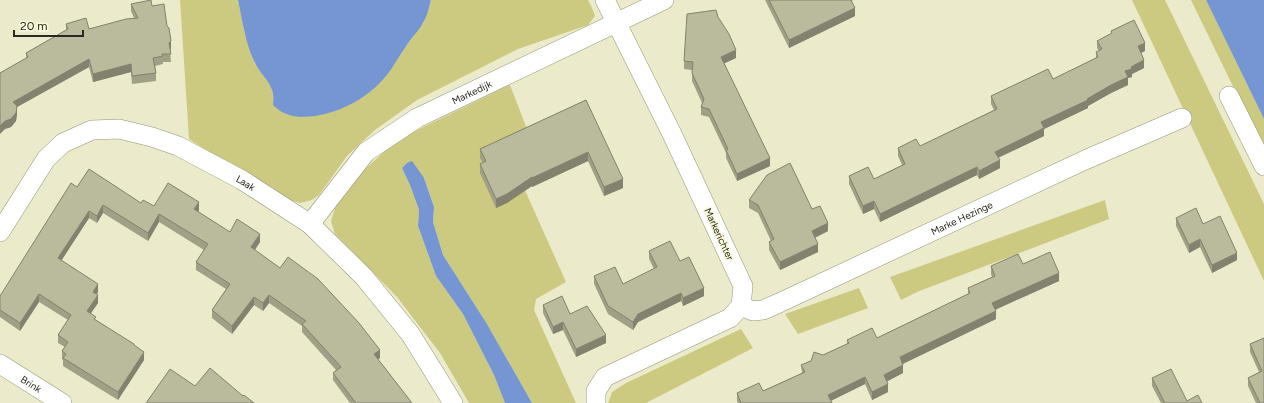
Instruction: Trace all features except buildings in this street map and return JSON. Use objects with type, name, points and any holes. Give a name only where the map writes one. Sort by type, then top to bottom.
[{"type":"street","name":"Markerichter","points":[[605,0],[672,134],[743,286],[741,306]]},
{"type":"street","name":"Markedijk","points":[[310,224],[366,152],[417,118],[664,0]]},
{"type":"street","points":[[1229,96],[1264,166]]},
{"type":"street","name":"Marke Hezinge","points":[[741,306],[753,311],[763,310],[779,304],[1085,160],[1182,118]]},
{"type":"street","name":"Laak","points":[[0,232],[46,160],[63,142],[92,130],[119,129],[152,137],[178,146],[242,180],[310,224],[364,277],[411,335],[453,403]]},
{"type":"street","points":[[596,403],[596,391],[604,377],[730,318],[741,306]]},
{"type":"street","name":"Brink","points":[[0,364],[62,403]]},
{"type":"shaded area","points":[[180,0],[238,0],[244,30],[255,64],[271,86],[274,100],[406,46],[424,22],[431,0],[588,0],[595,16],[588,25],[518,49],[417,100],[375,130],[347,156],[319,195],[312,200],[300,203],[286,199],[273,188],[239,171],[189,139]]},
{"type":"shaded area","points":[[1132,0],[1165,0],[1264,204],[1264,281]]},
{"type":"shaded area","points":[[1191,0],[1206,0],[1264,119],[1264,150]]},
{"type":"shaded area","points":[[510,85],[542,168],[520,179],[566,282],[536,299],[534,310],[576,403],[532,403],[487,324],[443,255],[433,222],[434,207],[424,178],[402,168],[419,210],[418,226],[436,276],[463,314],[494,375],[505,403],[469,403],[440,353],[397,297],[335,234],[331,221],[338,199],[349,190],[362,172],[387,149],[413,132]]},
{"type":"shaded area","points":[[1105,200],[1109,219],[917,292],[901,300],[890,277]]},
{"type":"shaded area","points":[[859,288],[868,308],[798,334],[785,314]]},
{"type":"shaded area","points":[[741,329],[753,348],[646,403],[608,403],[612,392],[626,383]]},
{"type":"water","points":[[238,0],[431,0],[426,18],[421,26],[389,73],[372,91],[345,107],[335,111],[315,116],[303,117],[292,116],[282,112],[273,105],[273,92],[271,87],[258,69],[249,48]]},
{"type":"water","points":[[1206,0],[1264,0],[1264,119]]},
{"type":"water","points":[[412,161],[424,178],[434,207],[433,222],[443,255],[487,324],[532,403],[505,403],[494,375],[463,314],[436,276],[418,226],[419,210],[402,168],[407,163]]}]
